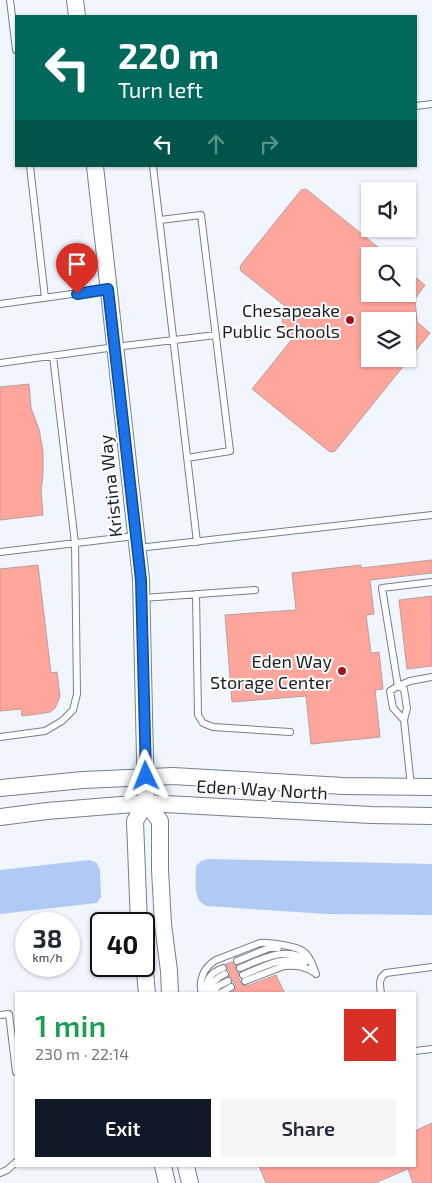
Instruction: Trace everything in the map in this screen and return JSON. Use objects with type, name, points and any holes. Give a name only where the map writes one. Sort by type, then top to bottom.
[{"type":"street","points":[[76,0],[77,15]]},
{"type":"street","name":"Kristina Way","points":[[94,167],[141,580],[146,804]]},
{"type":"street","name":"Eden Way North","points":[[0,788],[146,776],[343,786],[432,787]]},
{"type":"street","points":[[139,912],[135,821],[146,804],[160,821],[162,916],[170,992]]},
{"type":"street","name":"Eden Way North","points":[[0,816],[146,804],[372,815],[432,816]]},
{"type":"street","points":[[145,977],[147,992]]},
{"type":"street","points":[[163,1167],[167,1183]]},
{"type":"street","points":[[186,1167],[190,1183]]},
{"type":"lane","points":[[10,0],[15,42]]},
{"type":"lane","points":[[417,106],[432,104]]},
{"type":"lane","points":[[30,167],[45,298]]},
{"type":"lane","points":[[153,167],[197,542]]},
{"type":"lane","points":[[160,220],[201,215],[230,451],[187,458]]},
{"type":"lane","points":[[0,304],[108,289]]},
{"type":"lane","points":[[0,363],[115,346],[216,334]]},
{"type":"lane","points":[[0,737],[45,731],[62,721],[72,710],[77,694],[75,543],[53,356]]},
{"type":"lane","points":[[0,552],[75,543],[197,542],[432,515]]},
{"type":"lane","points":[[411,788],[404,720],[407,708],[404,690],[398,686],[382,588],[432,582]]},
{"type":"lane","points":[[141,598],[255,590]]},
{"type":"lane","points":[[196,594],[198,716],[203,723],[213,727],[290,732]]},
{"type":"lane","points":[[404,720],[394,708],[390,691],[410,681],[432,677]]},
{"type":"lane","points":[[202,992],[200,984],[202,976],[212,963],[260,943],[300,948],[313,966]]},
{"type":"lane","points":[[239,964],[281,953],[306,958],[313,966]]},
{"type":"lane","points":[[244,978],[284,966],[313,966]]},
{"type":"lane","points":[[381,992],[380,979],[386,973],[432,967]]},
{"type":"lane","points":[[208,992],[214,981],[224,971]]},
{"type":"lane","points":[[214,992],[218,986],[230,984],[221,992]]},
{"type":"lane","points":[[0,1015],[9,1014],[15,1064]]},
{"type":"lane","points":[[416,1052],[432,1050]]},
{"type":"lane","points":[[0,1174],[15,1163]]},
{"type":"water","points":[[208,859],[432,864],[432,915],[327,914],[207,906],[201,903],[196,890],[196,866],[201,861]]},
{"type":"water","points":[[89,860],[97,863],[100,870],[101,897],[97,903],[0,914],[0,870]]},
{"type":"building","name":"Chesapeake Public Schools","points":[[306,189],[361,233],[361,237],[365,237],[378,247],[361,247],[361,302],[415,302],[417,321],[416,312],[361,312],[361,367],[403,367],[335,451],[330,452],[252,389],[293,338],[285,331],[282,320],[290,310],[241,271],[240,266],[301,190]]},
{"type":"building","name":"Chesapeake Public Schools","points":[[416,278],[425,285],[416,298]]},
{"type":"building","name":"Chesapeake Public Schools","points":[[416,321],[430,333],[416,350]]},
{"type":"building","points":[[29,384],[31,408],[39,429],[43,451],[41,491],[43,515],[0,520],[0,387]]},
{"type":"building","name":"Eden Way Storage Center","points":[[432,560],[432,573],[370,580],[374,614],[366,615],[371,653],[379,652],[383,689],[375,690],[380,737],[311,744],[306,696],[232,702],[225,615],[296,610],[292,573],[361,565],[361,568]]},
{"type":"building","points":[[38,565],[51,673],[57,672],[60,696],[55,708],[50,712],[22,716],[21,709],[0,711],[0,569]]},
{"type":"building","points":[[432,596],[432,666],[407,669],[399,600]]},
{"type":"building","points":[[232,962],[236,966],[235,969],[239,973],[238,976],[242,985],[247,986],[276,975],[284,992],[232,992],[236,987],[229,976],[230,972],[226,964]]},
{"type":"building","points":[[432,1123],[432,1183],[413,1183],[408,1169],[375,1183],[266,1183],[259,1167],[416,1167],[416,1131]]},
{"type":"place","name":"Chesapeake Public Schools","points":[[350,320]]},
{"type":"place","name":"Eden Way Storage Center","points":[[342,671]]},
{"type":"route","points":[[77,294],[108,289],[141,580],[146,776]]}]
